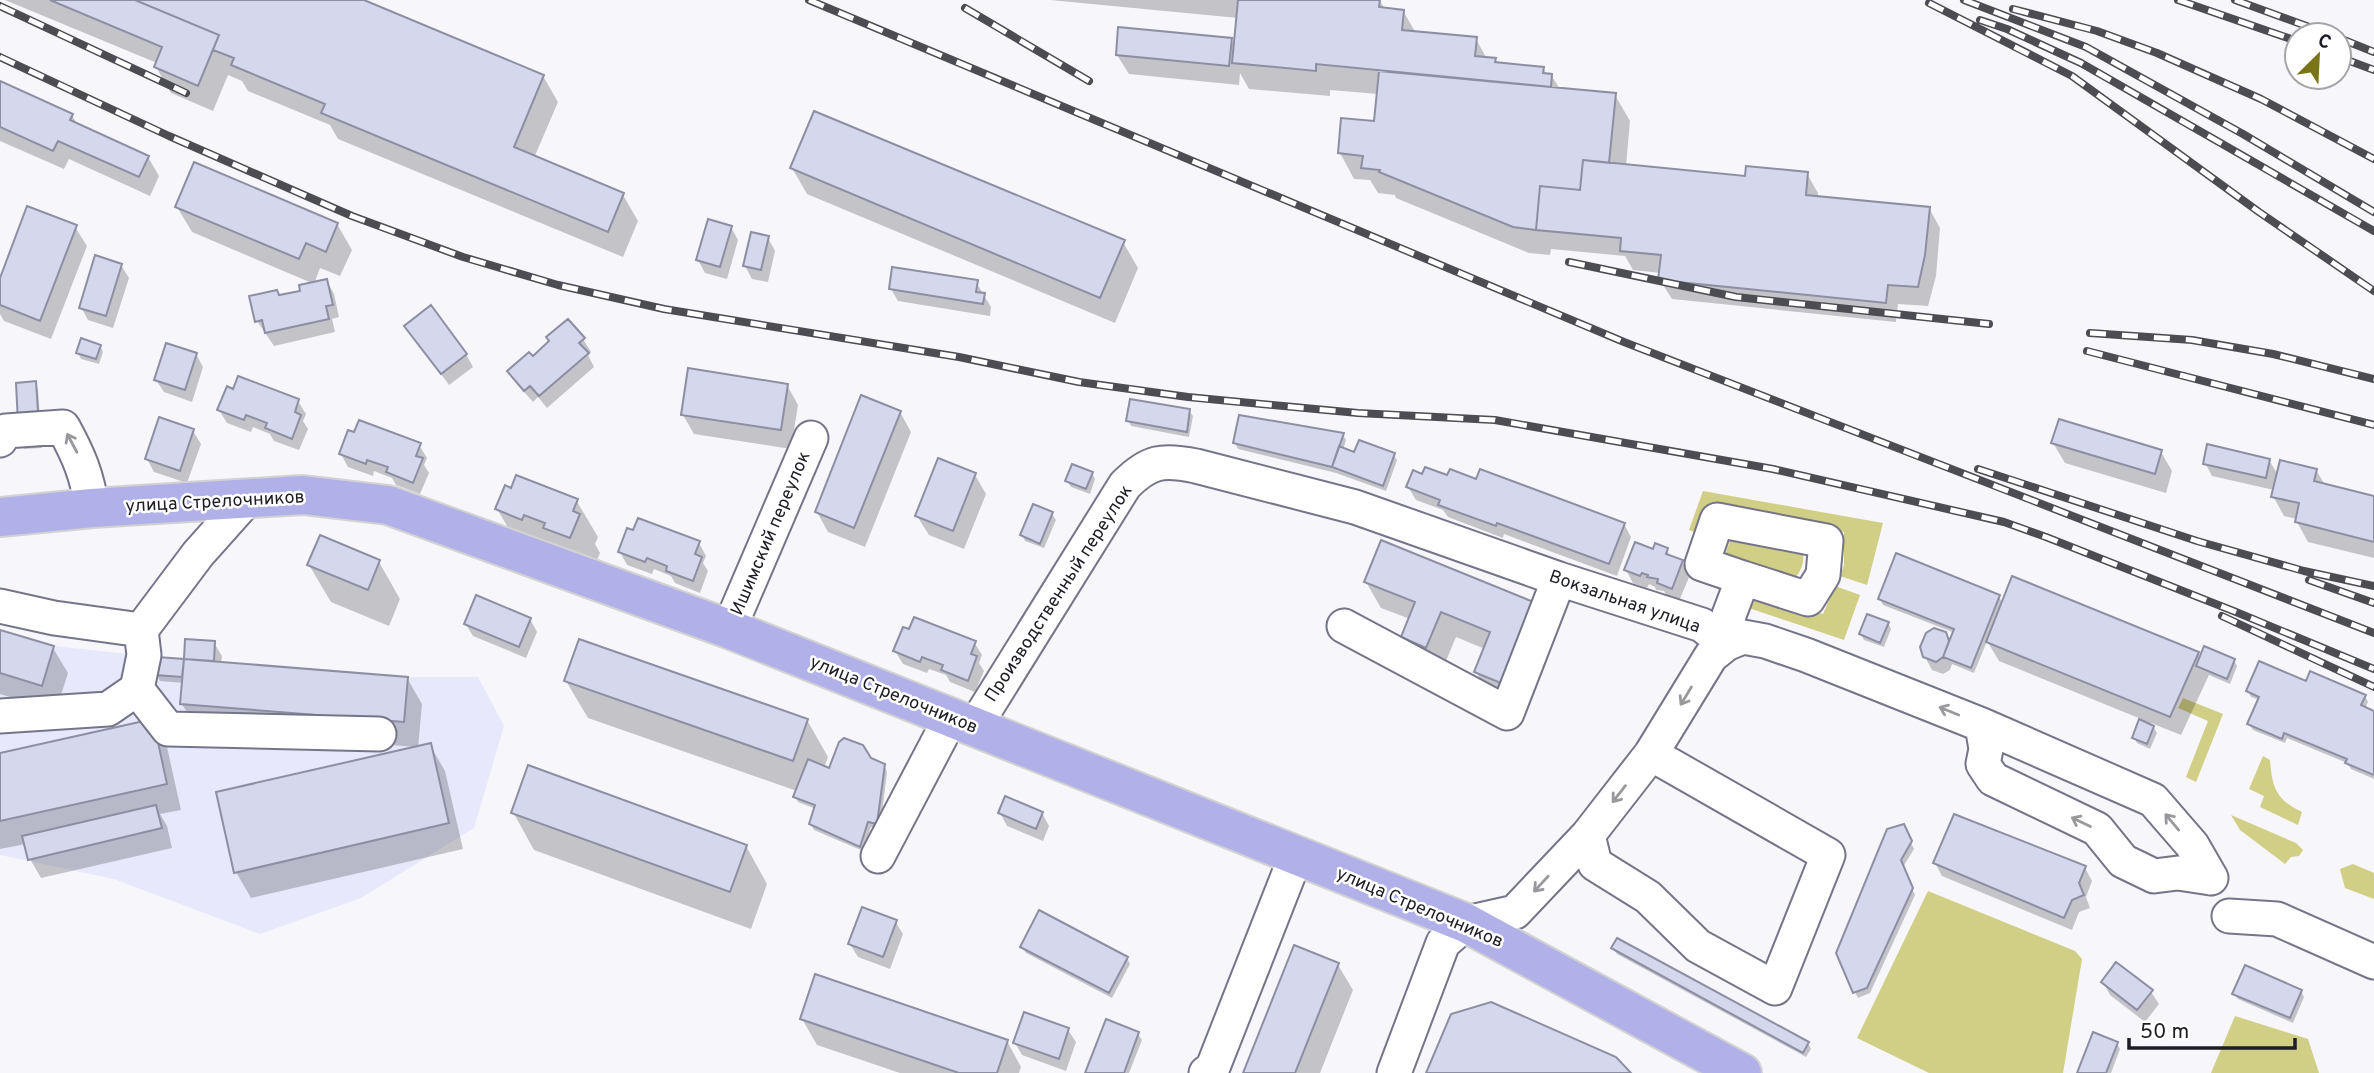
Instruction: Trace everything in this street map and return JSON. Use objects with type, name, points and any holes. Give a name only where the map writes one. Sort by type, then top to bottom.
[{"type":"main road","name":"улица Стрелочников","points":[[0,517],[92,508],[303,495],[388,505],[729,629],[1466,923],[1742,1073]]},
{"type":"street","points":[[0,440],[6,431],[63,427],[88,480],[92,508]]},
{"type":"street","name":"Ишимский переулок","points":[[729,629],[811,438]]},
{"type":"street","name":"Вокзальная улица","points":[[1147,466],[1159,462],[1177,462],[1702,625],[1726,643]]},
{"type":"street","name":"Производственный переулок","points":[[878,856],[963,721],[1125,485],[1147,466]]},
{"type":"street","points":[[0,716],[108,709],[137,689],[144,655],[141,630],[198,554],[248,498]]},
{"type":"street","points":[[1726,643],[1729,615],[1743,578]]},
{"type":"street","points":[[1344,626],[1507,713],[1559,579]]},
{"type":"street","points":[[0,606],[54,618],[141,630]]},
{"type":"street","points":[[1394,1073],[1443,943],[1466,923],[1515,912],[1588,835],[1651,754],[1711,656],[1726,643],[1743,637],[1765,641],[1982,724],[2154,800],[2192,845],[2211,878],[2178,873],[2154,876],[2123,861],[2096,830],[1993,779],[1983,764],[1986,749],[1982,724]]},
{"type":"street","points":[[137,689],[168,729],[379,734]]},
{"type":"street","points":[[1588,835],[1595,864],[1648,897],[1698,946],[1775,988],[1828,855],[1651,754]]},
{"type":"street","points":[[1206,1073],[1213,1067],[1290,872]]},
{"type":"street","points":[[2229,916],[2277,919],[2373,963]]},
{"type":"shaded area","points":[[1703,491],[1883,523],[1867,585],[1840,576],[1844,565],[1844,532],[1714,509],[1704,535],[1689,530]]},
{"type":"shaded area","points":[[1732,535],[1802,548],[1803,562],[1800,570],[1792,582],[1723,561]]},
{"type":"shaded area","points":[[1835,586],[1860,595],[1844,640],[1740,605],[1751,591],[1823,614]]},
{"type":"shaded area","points":[[0,630],[54,646],[157,657],[408,677],[478,677],[504,726],[474,828],[361,898],[260,934],[114,879],[0,855]]},
{"type":"shaded area","points":[[2183,698],[2223,714],[2196,782],[2186,777],[2208,721],[2178,708]]},
{"type":"shaded area","points":[[2263,756],[2270,760],[2277,792],[2286,803],[2302,812],[2298,825],[2260,807],[2264,796],[2249,789]]},
{"type":"shaded area","points":[[2231,815],[2296,843],[2303,850],[2299,856],[2291,857],[2285,864],[2240,830]]},
{"type":"shaded area","points":[[2353,864],[2374,873],[2374,899],[2345,888],[2340,869]]},
{"type":"shaded area","points":[[1928,891],[2075,951],[2082,959],[2063,1073],[1929,1073],[1857,1038]]},
{"type":"shaded area","points":[[2235,1016],[2308,1039],[2319,1073],[2211,1073]]},
{"type":"building","points":[[50,0],[135,0],[219,35],[198,86],[154,67],[162,47]]},
{"type":"building","points":[[135,0],[364,0],[544,75],[514,147],[624,193],[608,232],[321,113],[325,104],[231,65],[234,58],[213,50],[219,35]]},
{"type":"building","points":[[1238,0],[1380,0],[1379,7],[1404,10],[1402,30],[1477,37],[1475,56],[1496,58],[1495,62],[1544,67],[1543,73],[1552,74],[1551,87],[1316,64],[1316,71],[1232,63]]},
{"type":"building","points":[[1118,27],[1232,38],[1229,66],[1116,55]]},
{"type":"building","points":[[1379,71],[1616,93],[1609,163],[1583,160],[1580,190],[1540,186],[1536,230],[1513,227],[1379,172],[1380,170],[1361,168],[1363,156],[1338,153],[1341,118],[1374,121]]},
{"type":"building","points":[[0,81],[73,114],[70,120],[149,156],[139,177],[58,141],[53,151],[0,127]]},
{"type":"building","points":[[814,111],[1125,240],[1100,298],[790,168]]},
{"type":"building","points":[[1583,160],[1745,176],[1746,166],[1808,172],[1806,195],[1930,207],[1925,255],[1918,287],[1888,285],[1886,303],[1658,280],[1661,255],[1620,251],[1621,238],[1536,230],[1540,186],[1580,190]]},
{"type":"building","points":[[194,162],[338,223],[326,252],[306,243],[299,259],[175,207]]},
{"type":"building","points":[[27,206],[77,225],[40,321],[0,305],[0,278]]},
{"type":"building","points":[[708,219],[732,226],[720,267],[696,260]]},
{"type":"building","points":[[751,232],[769,236],[761,270],[743,266]]},
{"type":"building","points":[[95,255],[122,264],[106,316],[79,308]]},
{"type":"building","points":[[892,267],[978,280],[976,292],[985,293],[983,304],[889,289]]},
{"type":"building","points":[[327,279],[333,305],[326,306],[329,319],[265,333],[262,320],[255,322],[249,296],[277,290],[279,295],[300,291],[299,285]]},
{"type":"building","points":[[431,305],[467,354],[441,374],[404,326]]},
{"type":"building","points":[[568,319],[585,338],[579,343],[589,353],[539,396],[530,386],[524,391],[507,371],[529,352],[533,356],[549,341],[546,337]]},
{"type":"building","points":[[81,338],[101,345],[96,359],[76,353]]},
{"type":"building","points":[[166,343],[197,353],[185,390],[154,380]]},
{"type":"building","points":[[688,368],[788,384],[781,430],[681,415]]},
{"type":"building","points":[[238,376],[299,399],[295,412],[301,415],[292,439],[265,428],[267,423],[246,415],[244,420],[217,410],[227,386],[233,389]]},
{"type":"building","points":[[36,381],[40,443],[19,444],[16,383]]},
{"type":"building","points":[[861,395],[901,411],[854,528],[815,512]]},
{"type":"building","points":[[1130,399],[1190,409],[1187,432],[1126,421]]},
{"type":"building","points":[[1239,415],[1344,433],[1332,467],[1233,443]]},
{"type":"building","points":[[159,417],[194,429],[180,471],[145,459]]},
{"type":"building","points":[[2059,419],[2162,450],[2155,474],[2051,443]]},
{"type":"building","points":[[359,420],[421,443],[416,456],[423,458],[413,483],[386,472],[388,467],[367,460],[366,464],[339,454],[348,430],[354,432]]},
{"type":"building","points":[[1359,440],[1395,453],[1383,486],[1332,467],[1339,446],[1354,452]]},
{"type":"building","points":[[2207,444],[2270,459],[2266,478],[2203,464]]},
{"type":"building","points":[[938,458],[976,473],[953,531],[915,516]]},
{"type":"building","points":[[2280,460],[2317,469],[2314,481],[2374,496],[2374,542],[2295,522],[2299,503],[2271,497]]},
{"type":"building","points":[[1072,464],[1093,472],[1086,489],[1065,481]]},
{"type":"building","points":[[1425,467],[1447,475],[1450,469],[1476,479],[1480,469],[1625,523],[1609,564],[1497,523],[1496,526],[1438,505],[1440,500],[1406,487],[1413,470],[1422,474]]},
{"type":"building","points":[[516,475],[578,499],[573,511],[580,514],[570,538],[543,528],[545,523],[524,515],[522,520],[495,509],[505,485],[511,488]]},
{"type":"building","points":[[1033,504],[1053,512],[1040,544],[1020,535]]},
{"type":"building","points":[[638,518],[700,541],[695,554],[702,557],[693,581],[666,571],[667,566],[647,558],[645,562],[618,552],[627,528],[633,530]]},
{"type":"building","points":[[320,535],[380,560],[368,590],[307,565]]},
{"type":"building","points":[[1381,540],[1541,605],[1508,686],[1474,672],[1490,632],[1441,612],[1426,648],[1401,637],[1415,602],[1364,582]]},
{"type":"building","points":[[1635,542],[1653,549],[1655,543],[1668,548],[1666,554],[1683,560],[1672,589],[1657,583],[1658,579],[1647,577],[1648,575],[1642,573],[1640,576],[1624,570]]},
{"type":"building","points":[[1896,553],[2000,595],[1971,668],[1943,657],[1954,629],[1878,599]]},
{"type":"building","points":[[2012,576],[2199,652],[2170,717],[1986,642]]},
{"type":"building","points":[[476,595],[531,618],[519,647],[464,624]]},
{"type":"building","points":[[1867,614],[1889,622],[1880,643],[1859,634]]},
{"type":"building","points":[[914,617],[976,641],[971,654],[977,656],[968,681],[941,670],[943,665],[922,657],[920,662],[893,651],[903,627],[909,629]]},
{"type":"building","points":[[1934,628],[1946,632],[1949,641],[1943,657],[1936,662],[1923,657],[1920,647],[1926,633]]},
{"type":"building","points":[[0,630],[54,646],[42,686],[0,673]]},
{"type":"building","points":[[185,639],[215,641],[214,661],[184,659]]},
{"type":"building","points":[[579,639],[808,719],[793,761],[564,681]]},
{"type":"building","points":[[2204,646],[2235,659],[2227,679],[2196,666]]},
{"type":"building","points":[[157,657],[184,659],[182,677],[155,675]]},
{"type":"building","points":[[184,659],[408,677],[404,722],[180,704]]},
{"type":"building","points":[[2259,661],[2306,681],[2310,671],[2366,695],[2361,705],[2374,711],[2374,775],[2345,763],[2347,759],[2284,733],[2282,739],[2247,724],[2259,697],[2246,691]]},
{"type":"building","points":[[153,719],[167,784],[0,821],[0,753]]},
{"type":"building","points":[[2139,719],[2154,726],[2147,744],[2132,738]]},
{"type":"building","points":[[844,738],[863,745],[871,758],[885,764],[877,824],[868,822],[860,847],[809,824],[815,805],[793,797],[808,759],[829,768],[839,742]]},
{"type":"building","points":[[431,743],[449,823],[234,873],[216,792]]},
{"type":"building","points":[[528,765],[747,845],[730,892],[511,813]]},
{"type":"building","points":[[1005,796],[1043,812],[1036,829],[998,813]]},
{"type":"building","points":[[156,805],[162,828],[28,860],[22,836]]},
{"type":"building","points":[[1954,814],[2086,866],[2079,883],[2084,895],[2072,900],[2064,918],[1933,863]]},
{"type":"building","points":[[1904,824],[1912,841],[1901,860],[1913,888],[1867,988],[1853,993],[1836,953],[1887,829]]},
{"type":"building","points":[[862,907],[897,920],[883,957],[848,944]]},
{"type":"building","points":[[1039,910],[1128,957],[1109,993],[1020,947]]},
{"type":"building","points":[[1617,938],[1809,1042],[1803,1053],[1611,948]]},
{"type":"building","points":[[1294,945],[1339,963],[1295,1073],[1243,1073]]},
{"type":"building","points":[[2116,962],[2153,990],[2137,1010],[2101,982]]},
{"type":"building","points":[[2245,965],[2302,990],[2290,1018],[2232,994]]},
{"type":"building","points":[[815,974],[1008,1040],[997,1073],[959,1073],[800,1019]]},
{"type":"building","points":[[1491,1002],[1616,1057],[1631,1073],[1426,1073],[1451,1014]]},
{"type":"building","points":[[1024,1012],[1069,1028],[1059,1059],[1013,1043]]},
{"type":"building","points":[[1106,1019],[1139,1032],[1124,1073],[1085,1073]]},
{"type":"building","points":[[2093,1032],[2118,1042],[2106,1073],[2077,1073]]},
{"type":"railway","points":[[809,0],[1624,342],[2374,633]]},
{"type":"railway","points":[[1964,0],[2086,47],[2243,134],[2374,212]]},
{"type":"railway","points":[[2178,0],[2283,36]]},
{"type":"railway","points":[[2235,0],[2293,21]]},
{"type":"railway","points":[[1929,3],[2072,76],[2259,212],[2374,291]]},
{"type":"railway","points":[[0,6],[186,93]]},
{"type":"railway","points":[[965,8],[1089,81]]},
{"type":"railway","points":[[2013,9],[2097,31],[2157,53],[2261,99],[2374,159]]},
{"type":"railway","points":[[1980,20],[2007,29],[2081,63],[2374,231]]},
{"type":"railway","points":[[2353,44],[2374,52]]},
{"type":"railway","points":[[0,57],[169,136],[352,216],[463,257],[558,285],[664,309],[959,357],[1079,382],[1188,397],[1358,413],[1495,420],[1773,469],[2004,522],[2374,669]]},
{"type":"railway","points":[[2353,62],[2374,70]]},
{"type":"railway","points":[[1569,262],[1736,297],[1989,324]]},
{"type":"railway","points":[[2090,333],[2192,340],[2273,354],[2374,379]]},
{"type":"railway","points":[[2087,351],[2374,425]]},
{"type":"railway","points":[[1978,469],[2197,541],[2304,571],[2374,586]]},
{"type":"railway","points":[[2309,580],[2374,603]]},
{"type":"railway","points":[[2222,616],[2374,687]]}]
